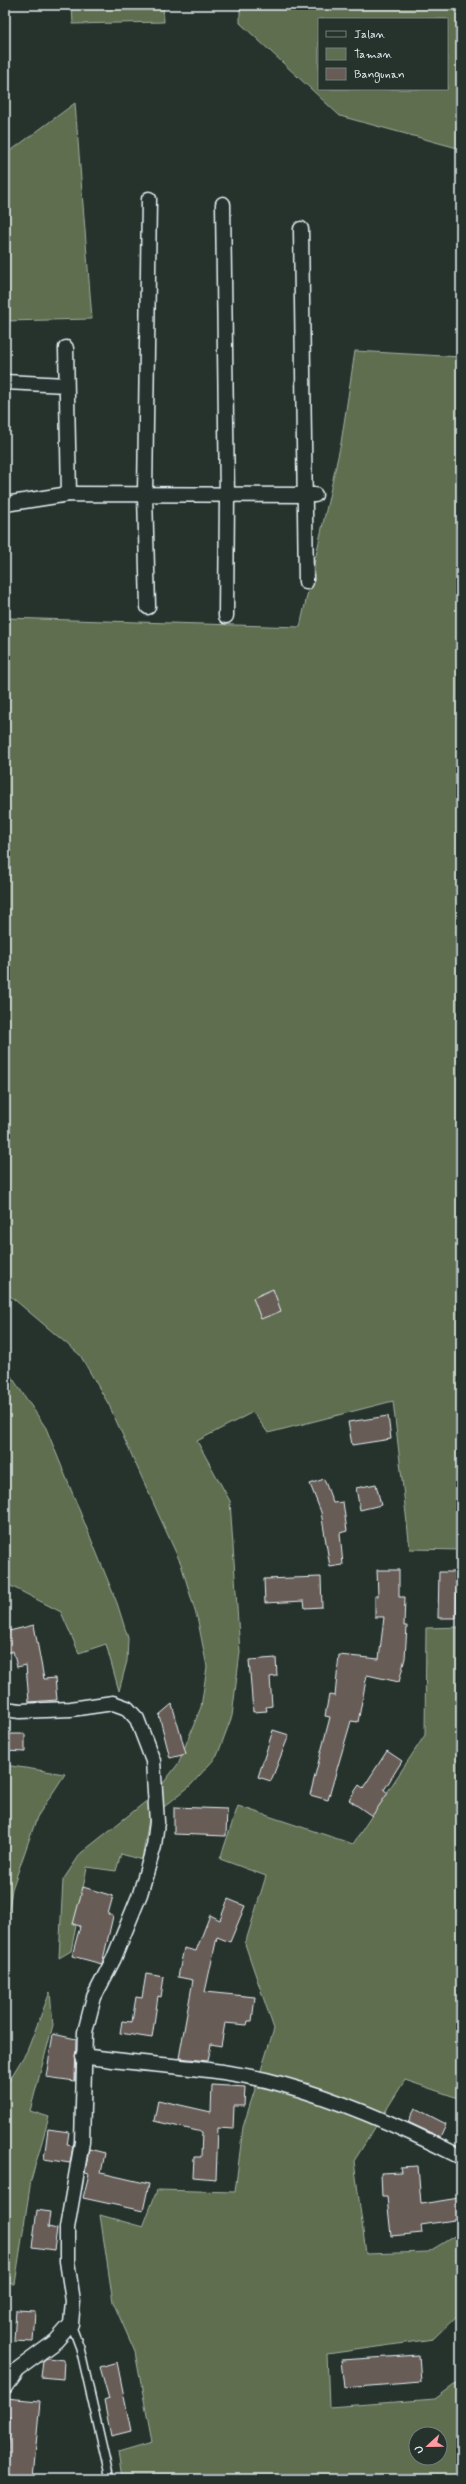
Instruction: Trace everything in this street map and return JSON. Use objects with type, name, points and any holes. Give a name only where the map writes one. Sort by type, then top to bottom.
[{"type":"street","points":[[148,607],[145,496],[149,199]]},
{"type":"street","points":[[223,204],[227,495],[226,616]]},
{"type":"street","points":[[301,229],[309,495],[306,582]]},
{"type":"street","points":[[66,348],[69,494]]},
{"type":"street","points":[[5,382],[66,385]]},
{"type":"street","points":[[5,504],[69,494],[145,496],[309,495]]},
{"type":"street","points":[[5,1709],[20,1711],[71,1709],[120,1704],[127,1708],[137,1719],[152,1761],[156,1792],[154,1846],[140,1894],[114,1958],[94,1997],[85,2032],[83,2056],[82,2142],[66,2228],[67,2261],[74,2301],[72,2324],[56,2341],[18,2369],[5,2387]]},
{"type":"street","points":[[83,2056],[187,2067],[281,2083],[358,2110],[461,2157]]},
{"type":"lane","points":[[72,2324],[80,2348],[110,2479]]},
{"type":"green space","points":[[72,5],[163,5],[164,22],[73,24]]},
{"type":"green space","points":[[240,5],[461,5],[461,149],[340,116],[240,23]]},
{"type":"green space","points":[[75,103],[92,319],[5,321],[5,155]]},
{"type":"green space","points":[[355,351],[461,357],[461,1550],[410,1549],[393,1401],[268,1433],[253,1412],[197,1441],[230,1501],[240,1652],[232,1716],[217,1756],[190,1786],[149,1819],[142,1860],[121,1854],[116,1871],[87,1867],[71,1951],[59,1958],[63,1880],[81,1853],[154,1795],[178,1764],[201,1707],[207,1667],[198,1621],[181,1564],[109,1405],[80,1355],[9,1295],[5,1300],[5,610],[7,618],[300,627],[341,443]]},
{"type":"green space","points":[[5,1367],[46,1428],[117,1603],[128,1638],[127,1661],[119,1691],[106,1644],[79,1653],[61,1612],[5,1583]]},
{"type":"green space","points":[[461,1627],[461,2099],[405,2080],[354,2161],[366,2254],[428,2252],[461,2232],[461,2312],[433,2339],[327,2354],[329,2407],[435,2399],[461,2380],[461,2479],[122,2479],[118,2452],[152,2442],[135,2352],[113,2302],[100,2215],[143,2227],[157,2190],[235,2192],[243,2127],[274,2029],[245,1944],[266,1876],[220,1859],[238,1806],[353,1844],[425,1735],[426,1628]]},
{"type":"green space","points":[[5,1765],[65,1774],[37,1817],[12,1889],[5,1937]]},
{"type":"green space","points":[[50,1992],[53,2025],[30,2111],[49,2117],[31,2180],[15,2284],[5,2283],[5,2087],[27,2051]]},
{"type":"building","points":[[273,1289],[281,1311],[261,1319],[253,1298]]},
{"type":"building","points":[[388,1416],[391,1439],[352,1445],[348,1422]]},
{"type":"building","points":[[324,1479],[333,1503],[343,1502],[347,1531],[340,1533],[343,1565],[330,1567],[321,1512],[310,1484]]},
{"type":"building","points":[[376,1484],[381,1505],[360,1510],[356,1488]]},
{"type":"building","points":[[377,1570],[399,1570],[399,1597],[405,1597],[404,1626],[407,1626],[405,1658],[399,1682],[367,1675],[358,1722],[351,1721],[328,1800],[310,1795],[330,1717],[325,1716],[329,1695],[335,1696],[339,1655],[379,1659],[384,1617],[375,1617],[375,1596],[378,1596]]},
{"type":"building","points":[[439,1572],[457,1572],[456,1618],[438,1618]]},
{"type":"building","points":[[321,1577],[322,1607],[305,1608],[304,1601],[265,1603],[264,1579]]},
{"type":"building","points":[[34,1625],[44,1679],[55,1678],[57,1700],[29,1702],[26,1665],[17,1667],[13,1651],[5,1653],[5,1632]]},
{"type":"building","points":[[276,1658],[277,1676],[270,1677],[272,1706],[266,1707],[267,1711],[253,1712],[249,1660]]},
{"type":"building","points":[[172,1704],[186,1754],[170,1758],[159,1715]]},
{"type":"building","points":[[273,1730],[289,1735],[271,1781],[258,1777]]},
{"type":"building","points":[[5,1734],[25,1734],[25,1752],[5,1751]]},
{"type":"building","points":[[387,1751],[402,1761],[384,1790],[388,1793],[372,1816],[349,1800],[359,1785],[363,1788]]},
{"type":"building","points":[[174,1807],[227,1809],[226,1836],[174,1834]]},
{"type":"building","points":[[83,1887],[113,1896],[108,1914],[113,1916],[102,1964],[72,1956],[80,1926],[73,1924]]},
{"type":"building","points":[[228,1899],[245,1906],[230,1942],[217,1937],[205,1992],[255,1997],[252,2021],[248,2021],[247,2025],[225,2023],[221,2046],[211,2044],[208,2061],[179,2058],[193,1980],[178,1977],[184,1948],[196,1951],[210,1915],[220,1920]]},
{"type":"building","points":[[146,1974],[164,1977],[161,1997],[158,1996],[152,2038],[120,2033],[122,2021],[132,2022],[136,1997],[142,1998]]},
{"type":"building","points":[[53,2034],[76,2039],[75,2081],[46,2077]]},
{"type":"building","points":[[212,2085],[245,2087],[244,2106],[234,2106],[233,2129],[218,2128],[216,2179],[193,2177],[194,2157],[201,2157],[202,2132],[154,2121],[158,2100],[211,2112]]},
{"type":"building","points":[[415,2108],[446,2124],[440,2137],[408,2122]]},
{"type":"building","points":[[48,2129],[69,2132],[67,2145],[73,2146],[70,2163],[44,2159]]},
{"type":"building","points":[[89,2149],[105,2153],[101,2173],[149,2184],[143,2211],[83,2198],[89,2174],[85,2173]]},
{"type":"building","points":[[418,2166],[421,2204],[459,2198],[461,2219],[421,2225],[422,2233],[391,2236],[387,2197],[382,2197],[381,2173],[401,2172],[400,2167]]},
{"type":"building","points":[[37,2210],[50,2212],[48,2227],[57,2229],[54,2250],[32,2247]]},
{"type":"building","points":[[16,2310],[35,2311],[33,2342],[14,2341]]},
{"type":"building","points":[[419,2355],[421,2382],[344,2388],[341,2360]]},
{"type":"building","points":[[47,2358],[64,2360],[63,2379],[41,2377],[43,2361]]},
{"type":"building","points":[[117,2362],[131,2431],[111,2436],[104,2401],[109,2399],[100,2367]]},
{"type":"building","points":[[5,2398],[40,2401],[33,2478],[6,2476],[10,2417],[5,2416]]}]
